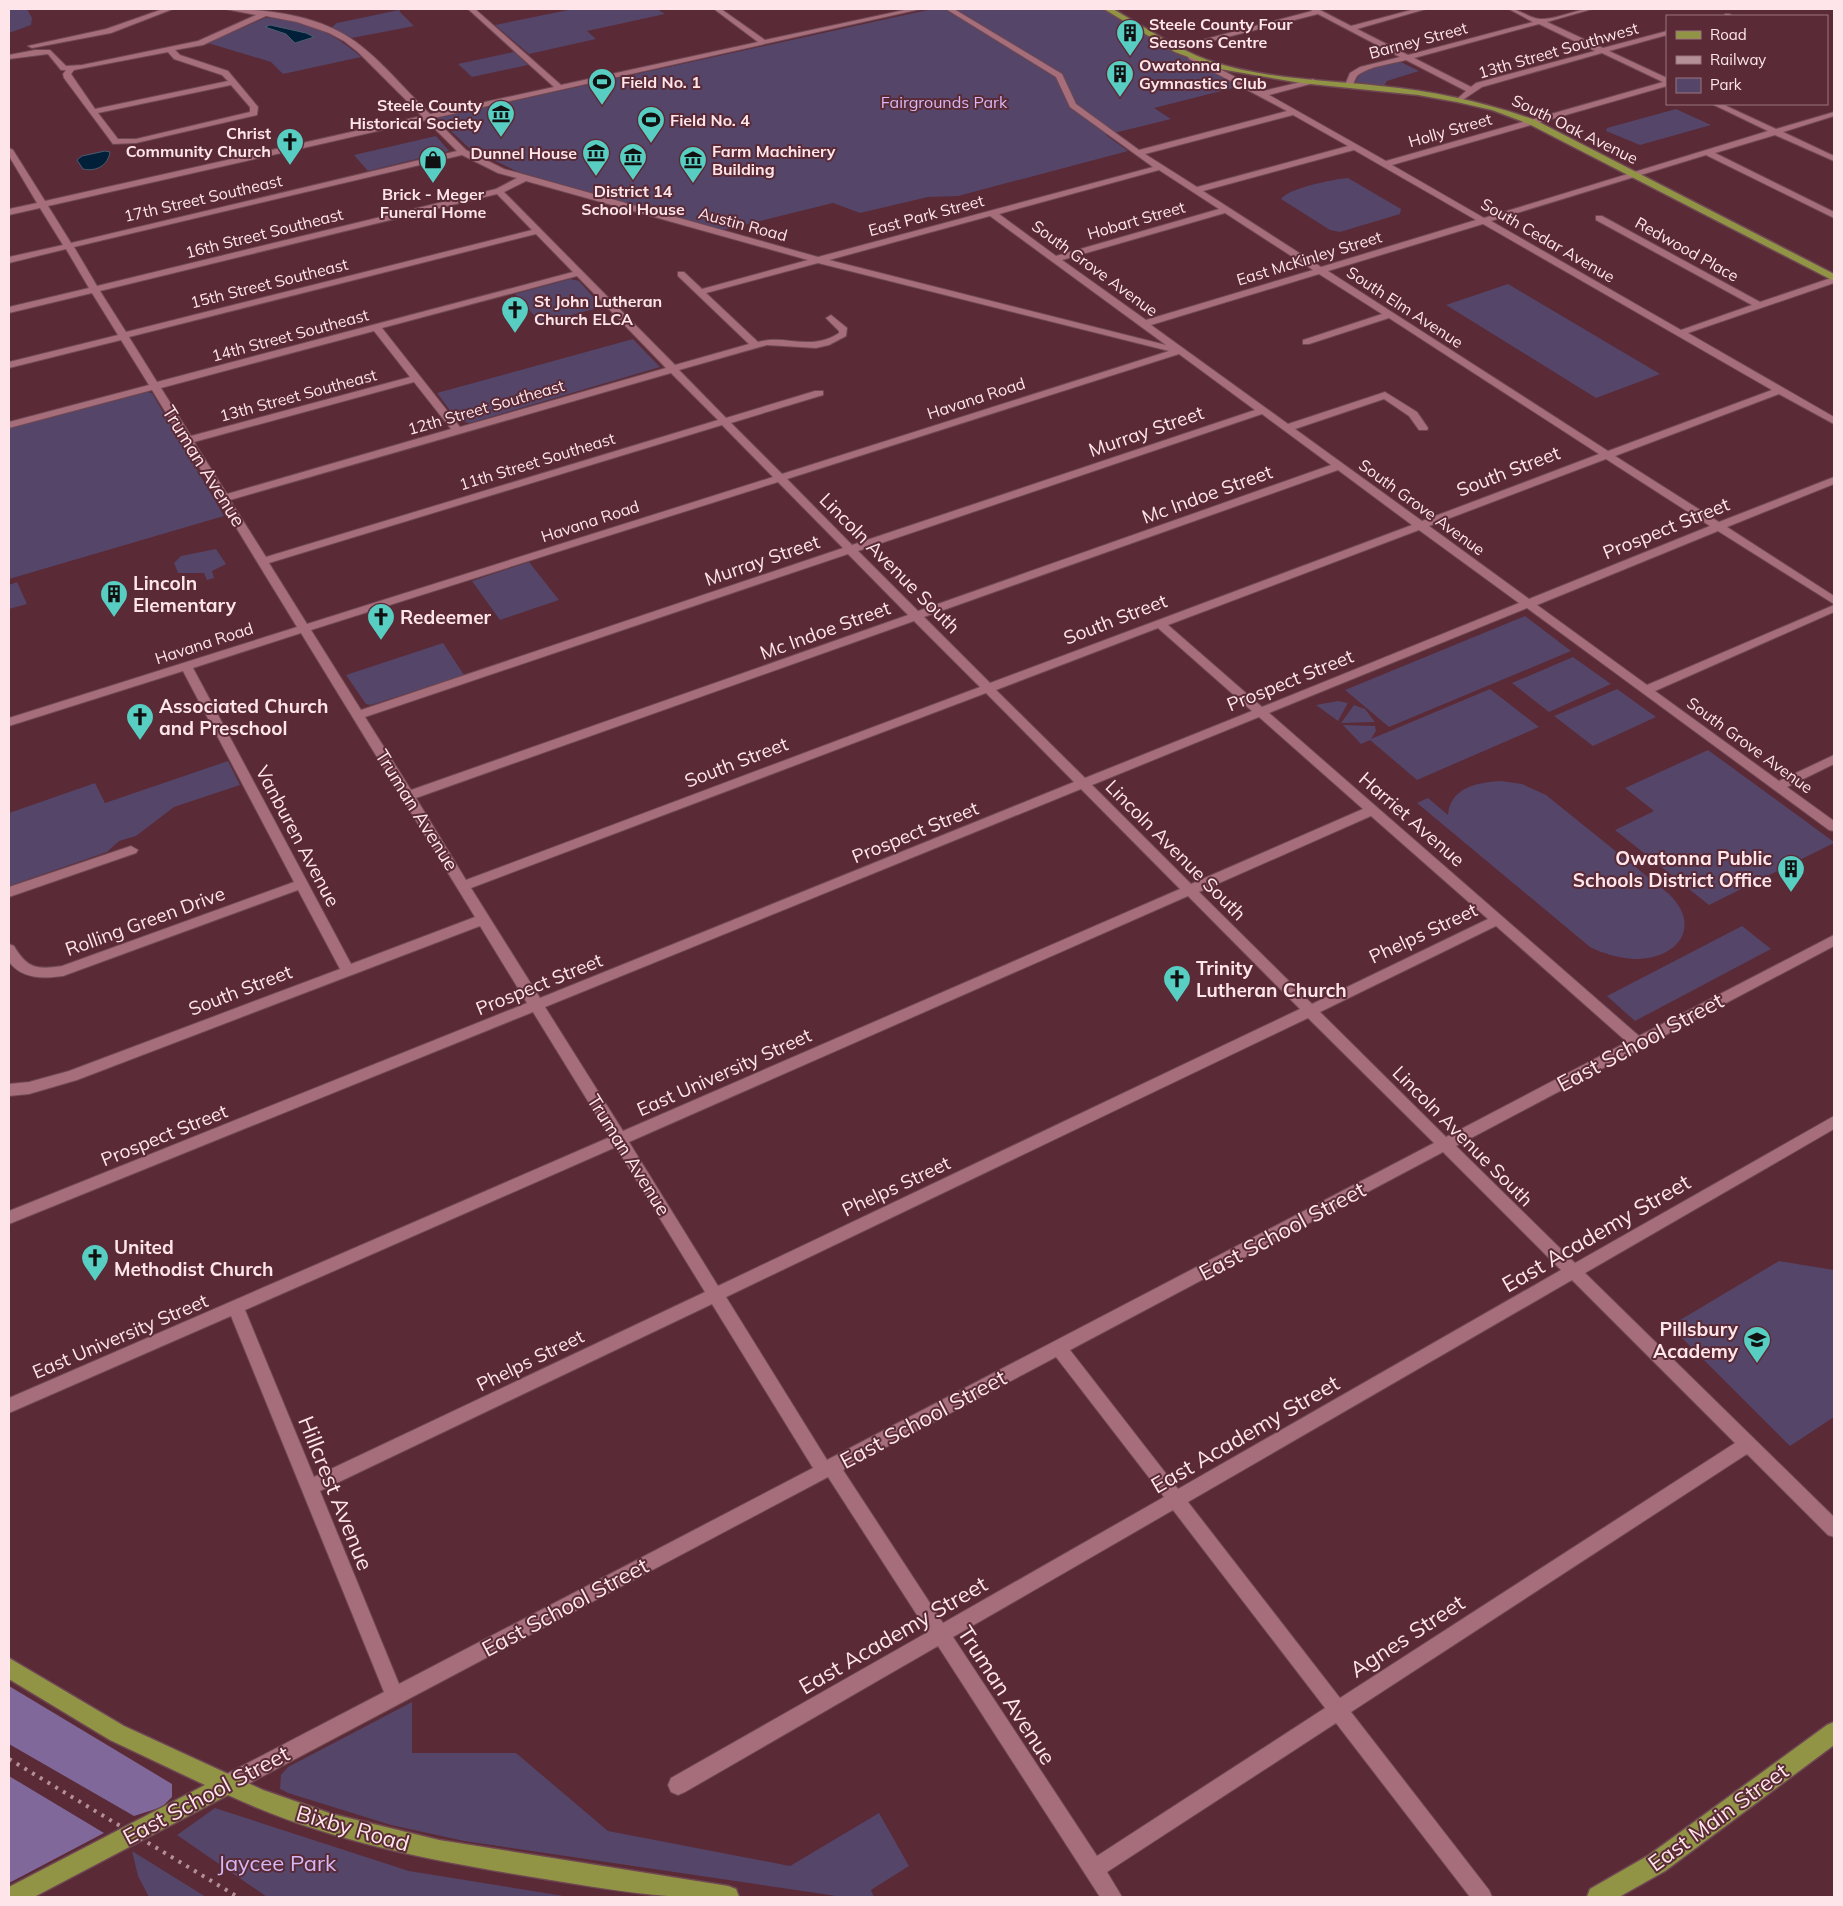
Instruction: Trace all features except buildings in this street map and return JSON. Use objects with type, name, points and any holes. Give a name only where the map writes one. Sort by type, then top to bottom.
[{"type":"main road","name":"South Cedar Avenue","points":[[1108,9],[1192,56]]},
{"type":"main road","points":[[1122,9],[1186,46],[1246,72]]},
{"type":"main road","name":"South Oak Avenue","points":[[1192,56],[1216,65],[1246,72],[1461,99],[1505,111],[1532,122],[1635,174],[1834,279]]},
{"type":"main road","name":"Bixby Road","points":[[9,1668],[117,1733],[226,1785],[323,1822],[408,1845],[728,1897]]},
{"type":"main road","name":"East Main Street","points":[[1598,1897],[1657,1863],[1834,1732]]},
{"type":"main road","name":"East School Street","points":[[12,1897],[226,1785]]},
{"type":"street","points":[[169,9],[108,31],[13,50],[10,52],[11,57],[50,52],[62,66],[70,68],[170,50],[209,40],[274,9]]},
{"type":"street","name":"Austin Road","points":[[228,9],[308,23],[344,37],[361,50],[463,152],[490,167],[818,260],[1180,351]]},
{"type":"street","points":[[471,9],[560,88]]},
{"type":"street","points":[[717,9],[764,43]]},
{"type":"street","points":[[9,212],[427,117],[918,9]]},
{"type":"street","name":"South Elm Avenue","points":[[949,9],[1059,76],[1073,105],[1138,153],[1834,600]]},
{"type":"street","points":[[1350,28],[1423,9]]},
{"type":"street","points":[[1512,9],[1666,82]]},
{"type":"street","name":"Barney Street","points":[[1349,85],[1356,72],[1589,9]]},
{"type":"street","points":[[1176,48],[1316,10],[1470,90]]},
{"type":"street","name":"13th Street Southwest","points":[[1461,99],[1470,90],[1479,86],[1666,33]]},
{"type":"street","points":[[70,68],[67,74],[68,78],[114,141],[136,141],[251,114],[255,109],[233,82],[222,72],[177,57],[170,50]]},
{"type":"street","name":"South Cedar Avenue","points":[[1192,56],[1355,146],[1834,422]]},
{"type":"street","points":[[1246,72],[1240,78],[1247,85]]},
{"type":"street","points":[[1262,94],[1311,81]]},
{"type":"street","points":[[92,112],[233,82]]},
{"type":"street","name":"Holly Street","points":[[1386,164],[1666,82]]},
{"type":"street","points":[[1718,105],[1834,159]]},
{"type":"street","points":[[1138,153],[1294,112]]},
{"type":"street","name":"East McKinley Street","points":[[1144,324],[1635,174],[1708,154],[1834,114]]},
{"type":"street","name":"Hobart Street","points":[[1196,190],[1355,146]]},
{"type":"street","name":"Truman Avenue","points":[[9,150],[14,169],[42,205],[95,289],[715,1294],[827,1469],[939,1634],[1112,1897]]},
{"type":"street","name":"17th Street Southeast","points":[[9,260],[463,152]]},
{"type":"street","points":[[1708,154],[1834,215]]},
{"type":"street","name":"East Park Street","points":[[700,292],[1161,167]]},
{"type":"street","name":"16th Street Southeast","points":[[9,310],[499,191],[524,178]]},
{"type":"street","name":"Lincoln Avenue South","points":[[499,191],[779,478],[1309,1010],[1834,1529]]},
{"type":"street","name":"Hobart Street","points":[[1054,259],[1226,210]]},
{"type":"street","name":"South Grove Avenue","points":[[992,213],[1834,827]]},
{"type":"street","name":"Redwood Place","points":[[1599,218],[1760,306]]},
{"type":"street","name":"15th Street Southeast","points":[[9,365],[538,231]]},
{"type":"street","name":"14th Street Southeast","points":[[9,425],[579,273]]},
{"type":"street","points":[[681,274],[756,345]]},
{"type":"street","points":[[1680,333],[1834,279]]},
{"type":"street","points":[[1306,342],[1390,315]]},
{"type":"street","name":"12th Street Southeast","points":[[224,498],[766,342],[804,346],[836,338],[843,334],[844,330],[831,318]]},
{"type":"street","points":[[376,328],[458,431]]},
{"type":"street","name":"Havana Road","points":[[9,722],[1180,351]]},
{"type":"street","name":"13th Street Southeast","points":[[188,440],[416,378]]},
{"type":"street","name":"South Street","points":[[464,886],[1780,390]]},
{"type":"street","name":"11th Street Southeast","points":[[263,560],[820,393]]},
{"type":"street","points":[[1287,428],[1385,395],[1414,414],[1424,428]]},
{"type":"street","name":"Murray Street","points":[[358,715],[1262,410]]},
{"type":"street","name":"Mc Indoe Street","points":[[408,796],[1338,466]]},
{"type":"street","name":"Prospect Street","points":[[9,1218],[1834,480]]},
{"type":"street","points":[[1646,690],[1834,608]]},
{"type":"street","name":"Harriet Avenue","points":[[1160,624],[1638,1043]]},
{"type":"street","name":"Vanburen Avenue","points":[[186,666],[348,970]]},
{"type":"street","points":[[1778,786],[1834,759]]},
{"type":"street","name":"East University Street","points":[[9,1406],[1373,810]]},
{"type":"street","points":[[9,892],[131,850]]},
{"type":"street","name":"Rolling Green Drive","points":[[9,949],[15,963],[30,972],[63,971],[302,884]]},
{"type":"street","name":"South Street","points":[[9,1090],[72,1076],[484,919]]},
{"type":"street","name":"Phelps Street","points":[[310,1487],[1135,1095],[1498,920]]},
{"type":"street","name":"East School Street","points":[[226,1785],[1834,940]]},
{"type":"street","name":"East Academy Street","points":[[678,1785],[1834,1122]]},
{"type":"street","name":"Hillcrest Avenue","points":[[236,1308],[395,1696]]},
{"type":"street","points":[[1058,1348],[1482,1897]]},
{"type":"street","name":"Agnes Street","points":[[1094,1869],[1337,1709],[1748,1444]]},
{"type":"green space","points":[[9,9],[27,9],[32,18],[31,25],[9,33]]},
{"type":"green space","points":[[402,9],[399,11],[414,26],[352,38],[331,28],[337,23]]},
{"type":"green space","points":[[573,9],[657,9],[665,14],[587,31],[596,39],[529,54],[495,25]]},
{"type":"green space","name":"Fairgrounds Park","points":[[932,9],[1104,9],[1241,86],[1154,108],[1171,119],[1106,135],[1128,151],[958,196],[928,197],[860,213],[833,203],[723,230],[518,172],[469,148],[437,118]]},
{"type":"green space","points":[[265,18],[292,20],[317,28],[340,41],[361,57],[283,74],[271,62],[208,43]]},
{"type":"green space","points":[[514,52],[528,65],[472,77],[458,64]]},
{"type":"green space","points":[[1401,62],[1419,71],[1387,81],[1384,86],[1356,82],[1362,73],[1368,70]]},
{"type":"green space","points":[[1676,109],[1711,125],[1640,145],[1606,131],[1607,128]]},
{"type":"green space","points":[[436,136],[449,151],[368,171],[354,155]]},
{"type":"green space","points":[[1348,178],[1401,209],[1400,214],[1340,232],[1330,230],[1281,199],[1285,195],[1302,188]]},
{"type":"green space","points":[[570,279],[579,281],[602,307],[541,323],[515,294]]},
{"type":"green space","points":[[1508,284],[1660,374],[1596,398],[1446,305]]},
{"type":"green space","points":[[633,339],[660,367],[470,423],[458,421],[437,393]]},
{"type":"green space","points":[[148,392],[152,393],[224,516],[9,579],[9,428]]},
{"type":"green space","points":[[216,549],[226,564],[212,571],[214,578],[207,580],[204,573],[178,573],[174,563],[181,556]]},
{"type":"green space","points":[[529,562],[559,600],[500,620],[472,581]]},
{"type":"green space","points":[[17,582],[27,604],[9,609],[9,585]]},
{"type":"green space","points":[[1525,616],[1571,651],[1389,727],[1345,690]]},
{"type":"green space","points":[[443,643],[464,675],[371,705],[366,704],[346,675]]},
{"type":"green space","points":[[1573,657],[1611,684],[1549,712],[1512,683]]},
{"type":"green space","points":[[1490,689],[1539,727],[1417,780],[1370,740],[1361,744],[1343,725],[1375,726],[1376,731],[1371,739]]},
{"type":"green space","points":[[1617,689],[1656,717],[1593,746],[1554,716]]},
{"type":"green space","points":[[1338,701],[1348,703],[1338,721],[1316,705]]},
{"type":"green space","points":[[1354,705],[1365,709],[1375,722],[1341,723]]},
{"type":"green space","points":[[1708,750],[1834,843],[1709,905],[1615,830],[1654,811],[1625,788]]},
{"type":"green space","points":[[228,761],[240,785],[174,807],[136,836],[119,841],[107,852],[9,886],[9,813],[95,783],[105,803]]},
{"type":"green space","points":[[1501,781],[1522,784],[1546,795],[1669,894],[1679,906],[1684,918],[1684,929],[1680,939],[1673,948],[1649,958],[1634,959],[1601,952],[1590,947],[1417,803],[1428,798],[1448,815],[1454,798],[1466,788],[1483,783]]},
{"type":"green space","points":[[1742,926],[1771,949],[1635,1021],[1607,996]]},
{"type":"green space","points":[[1779,1261],[1834,1270],[1834,1417],[1790,1446],[1670,1326]]},
{"type":"green space","points":[[412,1702],[412,1753],[516,1753],[608,1831],[790,1866],[879,1813],[909,1866],[871,1890],[874,1897],[843,1897],[464,1841],[391,1825],[280,1789],[281,1775],[288,1767]]},
{"type":"green space","name":"Jaycee Park","points":[[215,1808],[409,1871],[570,1897],[267,1897],[177,1835]]},
{"type":"green space","points":[[132,1851],[206,1897],[149,1897],[138,1876]]},
{"type":"shaded area","points":[[9,1686],[172,1784],[172,1797],[162,1807],[134,1816],[9,1744]]},
{"type":"shaded area","points":[[9,1776],[104,1833],[9,1883]]},
{"type":"water","points":[[270,25],[306,33],[314,37],[295,43],[286,34],[265,27]]},
{"type":"water","points":[[105,151],[110,152],[109,157],[104,164],[97,168],[83,169],[77,160],[82,156]]},
{"type":"railway","points":[[9,1759],[238,1897]]},
{"type":"place","name":"Steele County Four Seasons Centre","points":[[1130,57]]},
{"type":"place","name":"Owatonna Gymnastics Club","points":[[1120,98]]},
{"type":"place","name":"Field No. 1","points":[[602,106]]},
{"type":"place","name":"Steele County Historical Society","points":[[501,138]]},
{"type":"place","name":"Field No. 4","points":[[651,144]]},
{"type":"place","name":"Christ Community Church","points":[[290,166]]},
{"type":"place","name":"Dunnel House","points":[[596,177]]},
{"type":"place","name":"District 14 School House","points":[[633,181]]},
{"type":"place","name":"Brick - Meger Funeral Home","points":[[433,184]]},
{"type":"place","name":"Farm Machinery Building","points":[[693,184]]},
{"type":"place","name":"St John Lutheran Church ELCA","points":[[515,334]]},
{"type":"place","name":"Lincoln Elementary","points":[[114,618]]},
{"type":"place","name":"Redeemer","points":[[381,641]]},
{"type":"place","name":"Associated Church and Preschool","points":[[140,741]]},
{"type":"place","name":"Owatonna Public Schools District Office","points":[[1791,893]]},
{"type":"place","name":"Trinity Lutheran Church","points":[[1177,1003]]},
{"type":"place","name":"United Methodist Church","points":[[95,1282]]},
{"type":"place","name":"Pillsbury Academy","points":[[1757,1364]]}]
